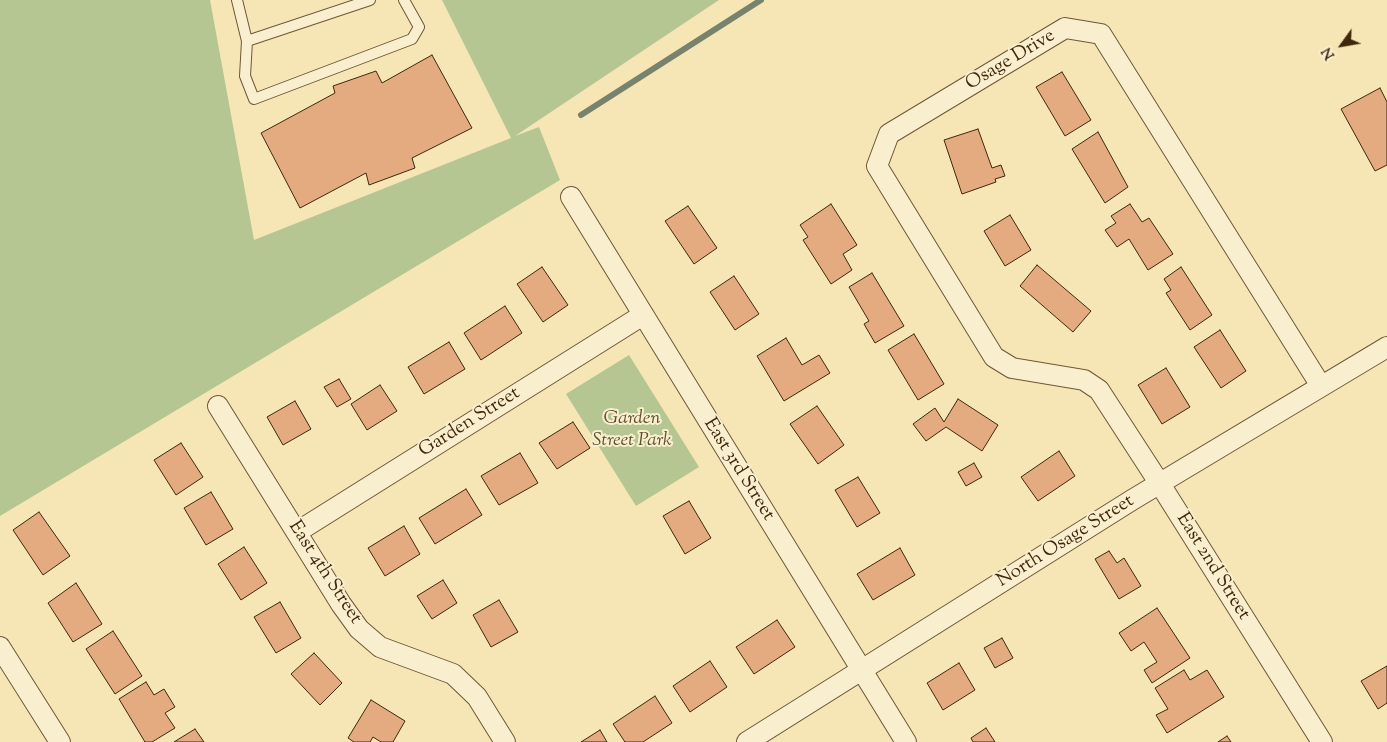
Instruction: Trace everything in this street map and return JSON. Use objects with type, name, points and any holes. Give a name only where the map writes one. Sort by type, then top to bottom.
[{"type":"street","name":"Osage Drive","points":[[1101,393],[1084,380],[1012,368],[994,357],[877,166],[889,134],[1065,28],[1100,34],[1321,386]]},
{"type":"street","name":"East 3rd Street","points":[[571,197],[906,742]]},
{"type":"street","name":"Garden Street","points":[[297,532],[643,315]]},
{"type":"street","name":"North Osage Street","points":[[747,742],[1160,484],[1387,347]]},
{"type":"street","name":"East 2nd Street","points":[[1101,393],[1322,742]]},
{"type":"street","name":"East 4th Street","points":[[218,406],[341,604],[360,629],[380,647],[453,674],[477,697],[505,742]]},
{"type":"street","points":[[0,647],[60,742]]},
{"type":"lane","points":[[237,0],[247,41],[245,76],[254,99],[412,38],[419,27],[404,0]]},
{"type":"lane","points":[[247,41],[370,0]]},
{"type":"green space","points":[[0,0],[210,0],[254,240],[511,138],[442,0],[719,0],[515,136],[539,127],[560,180],[0,516]]},
{"type":"green space","name":"Garden Street Park","points":[[629,355],[699,467],[636,506],[566,394]]},
{"type":"building","points":[[432,55],[472,128],[412,158],[415,168],[369,185],[366,173],[300,208],[261,133],[335,93],[333,86],[376,71],[382,83]]},
{"type":"building","points":[[1062,72],[1091,120],[1065,136],[1036,87]]},
{"type":"building","points":[[1380,88],[1387,102],[1387,165],[1375,171],[1341,109]]},
{"type":"building","points":[[978,129],[992,168],[1001,165],[1005,176],[995,179],[996,182],[962,194],[944,140]]},
{"type":"building","points":[[1098,132],[1128,187],[1105,203],[1072,149]]},
{"type":"building","points":[[831,204],[857,245],[843,254],[852,270],[831,284],[803,240],[808,237],[800,225]]},
{"type":"building","points":[[1130,204],[1142,222],[1149,218],[1173,254],[1148,270],[1129,239],[1117,247],[1105,230],[1116,223],[1111,216]]},
{"type":"building","points":[[688,206],[717,248],[694,264],[665,221]]},
{"type":"building","points":[[1010,215],[1031,250],[1005,266],[984,231]]},
{"type":"building","points":[[1037,265],[1091,311],[1073,332],[1020,286]]},
{"type":"building","points":[[542,267],[568,305],[543,322],[517,284]]},
{"type":"building","points":[[1181,267],[1212,315],[1190,330],[1166,293],[1171,290],[1164,279]]},
{"type":"building","points":[[872,273],[904,326],[875,343],[864,324],[869,321],[849,287]]},
{"type":"building","points":[[734,276],[759,314],[735,330],[710,292]]},
{"type":"building","points":[[505,306],[522,333],[481,360],[464,333]]},
{"type":"building","points":[[1220,330],[1246,371],[1221,388],[1194,347]]},
{"type":"building","points":[[914,334],[944,384],[918,400],[888,350]]},
{"type":"building","points":[[786,338],[802,365],[819,355],[830,373],[784,401],[757,356]]},
{"type":"building","points":[[449,342],[465,369],[424,394],[408,367]]},
{"type":"building","points":[[1166,368],[1190,407],[1162,424],[1138,385]]},
{"type":"building","points":[[339,379],[351,399],[337,407],[324,387]]},
{"type":"building","points":[[380,385],[397,411],[367,430],[351,404]]},
{"type":"building","points":[[958,399],[998,425],[982,451],[946,427],[926,441],[913,424],[935,408],[944,422]]},
{"type":"building","points":[[295,401],[311,429],[283,445],[267,417]]},
{"type":"building","points":[[817,406],[844,445],[818,464],[790,424]]},
{"type":"building","points":[[573,422],[590,448],[557,469],[539,443]]},
{"type":"building","points":[[181,443],[203,477],[176,495],[154,460]]},
{"type":"building","points":[[1059,451],[1075,476],[1038,501],[1021,477]]},
{"type":"building","points":[[520,453],[538,483],[499,505],[481,476]]},
{"type":"building","points":[[974,463],[982,477],[966,486],[958,472]]},
{"type":"building","points":[[858,477],[880,513],[857,527],[835,490]]},
{"type":"building","points":[[466,489],[482,515],[435,544],[419,518]]},
{"type":"building","points":[[211,492],[233,529],[206,545],[184,508]]},
{"type":"building","points":[[689,501],[711,538],[685,554],[663,516]]},
{"type":"building","points":[[39,512],[70,556],[43,575],[13,530]]},
{"type":"building","points":[[404,526],[420,554],[385,576],[368,548]]},
{"type":"building","points":[[244,547],[267,583],[241,600],[218,564]]},
{"type":"building","points":[[900,548],[915,575],[873,600],[857,574]]},
{"type":"building","points":[[1109,551],[1117,563],[1124,558],[1141,586],[1119,599],[1095,559]]},
{"type":"building","points":[[443,580],[457,603],[432,619],[417,596]]},
{"type":"building","points":[[76,583],[102,624],[73,642],[48,603]]},
{"type":"building","points":[[499,600],[518,632],[491,647],[473,615]]},
{"type":"building","points":[[280,602],[301,638],[276,653],[254,617]]},
{"type":"building","points":[[1157,608],[1190,658],[1152,683],[1144,670],[1157,662],[1144,642],[1131,651],[1119,633]]},
{"type":"building","points":[[777,620],[795,647],[754,674],[736,647]]},
{"type":"building","points":[[113,631],[142,676],[115,694],[86,649]]},
{"type":"building","points":[[1002,638],[1013,658],[995,668],[984,648]]},
{"type":"building","points":[[314,653],[342,683],[320,705],[291,674]]},
{"type":"building","points":[[710,661],[727,687],[690,712],[673,686]]},
{"type":"building","points":[[959,663],[975,690],[943,710],[927,683]]},
{"type":"building","points":[[1387,666],[1387,703],[1378,709],[1361,681]]},
{"type":"building","points":[[1184,670],[1190,680],[1207,670],[1224,697],[1167,733],[1156,715],[1168,709],[1155,688]]},
{"type":"building","points":[[146,682],[154,695],[164,689],[175,707],[165,713],[175,728],[152,742],[145,742],[119,699]]},
{"type":"building","points":[[655,696],[672,723],[643,742],[625,742],[613,724]]},
{"type":"building","points":[[371,700],[405,721],[393,742],[381,742],[373,737],[370,742],[354,742],[348,738]]},
{"type":"building","points":[[986,728],[995,742],[973,742],[971,738]]},
{"type":"building","points":[[195,729],[204,742],[174,742]]},
{"type":"building","points":[[600,730],[607,742],[581,742]]},
{"type":"building","points":[[1227,736],[1231,742],[1218,742]]},
{"type":"waterway","points":[[581,115],[761,0]]}]
